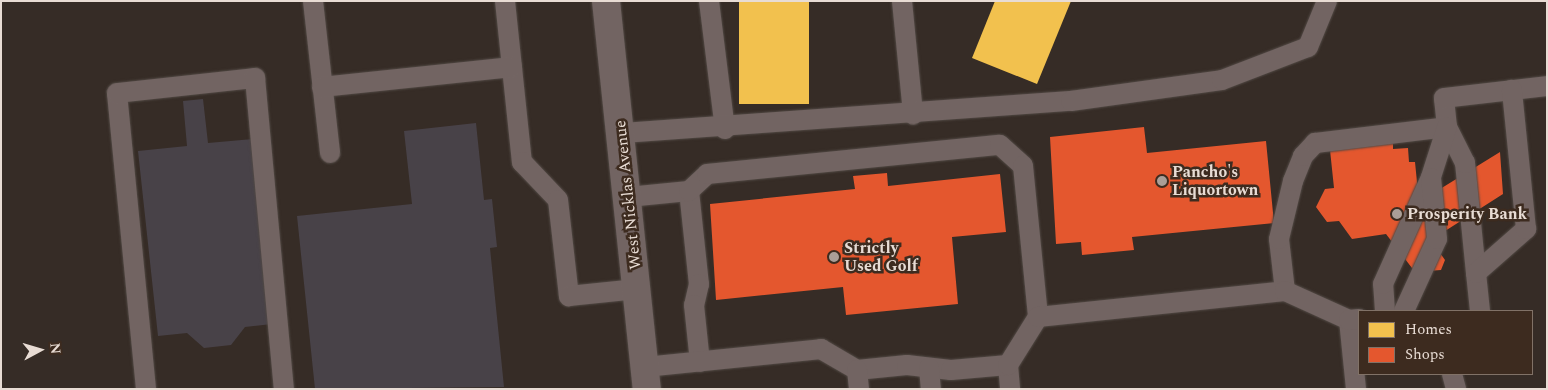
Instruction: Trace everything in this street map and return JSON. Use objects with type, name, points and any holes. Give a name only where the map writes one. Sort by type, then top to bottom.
[{"type":"street","name":"West Nicklas Avenue","points":[[606,1],[622,132],[646,378]]},
{"type":"lane","points":[[313,1],[330,153]]},
{"type":"lane","points":[[505,1],[522,162],[558,200],[568,296],[637,289]]},
{"type":"lane","points":[[709,1],[725,129]]},
{"type":"lane","points":[[902,1],[914,114]]},
{"type":"lane","points":[[622,132],[704,126],[725,129],[1071,101],[1222,80],[1308,47],[1325,2]]},
{"type":"lane","points":[[322,87],[512,67]]},
{"type":"lane","points":[[146,389],[117,92],[256,78],[284,389]]},
{"type":"lane","points":[[1480,310],[1465,163],[1447,127],[1444,98],[1547,86]]},
{"type":"lane","points":[[1476,273],[1526,229],[1512,90]]},
{"type":"lane","points":[[1385,310],[1383,284],[1431,177],[1447,127]]},
{"type":"lane","points":[[1284,291],[1279,239],[1293,181],[1303,156],[1314,143],[1447,127]]},
{"type":"lane","points":[[628,197],[690,191],[707,174],[1000,145],[1023,166],[1038,318],[1008,365],[1010,389]]},
{"type":"lane","points":[[1404,310],[1437,239],[1431,177]]},
{"type":"lane","points":[[690,191],[699,284],[694,305],[700,362]]},
{"type":"lane","points":[[1038,318],[1284,291],[1354,319],[1356,389]]},
{"type":"lane","points":[[646,378],[700,362],[821,349],[858,379],[929,368],[1008,365]]},
{"type":"lane","points":[[929,368],[930,389]]},
{"type":"lane","points":[[1452,375],[1456,389]]},
{"type":"building: Homes","points":[[739,1],[809,1],[809,104],[739,104]]},
{"type":"building: Homes","points":[[995,1],[1071,1],[1037,84],[972,58]]},
{"type":"building: Shops","name":"Pancho's Liquortown","points":[[1144,127],[1147,153],[1266,141],[1274,223],[1132,237],[1134,250],[1082,255],[1081,242],[1056,244],[1050,137]]},
{"type":"building: Shops","name":"Prosperity Bank","points":[[1393,143],[1393,149],[1408,148],[1409,162],[1415,162],[1419,202],[1500,152],[1503,194],[1431,240],[1445,260],[1441,270],[1415,272],[1386,234],[1352,239],[1339,221],[1327,222],[1316,207],[1325,189],[1334,188],[1330,150]]},
{"type":"building: Shops","name":"Strictly Used Golf","points":[[887,173],[888,186],[1000,174],[1006,232],[952,237],[958,304],[846,315],[843,287],[716,300],[710,204],[855,189],[853,176]]},
{"type":"building: Other","points":[[203,99],[208,143],[253,139],[272,324],[245,327],[231,345],[204,348],[187,333],[158,336],[138,151],[187,146],[183,101]]},
{"type":"building: Other","points":[[476,123],[484,200],[492,199],[497,247],[490,248],[504,387],[315,389],[297,216],[412,204],[404,131]]},
{"type":"place","name":"Pancho's Liquortown","points":[[1162,181]]},
{"type":"place","name":"Prosperity Bank","points":[[1397,214]]},
{"type":"place","name":"Strictly Used Golf","points":[[834,257]]}]
